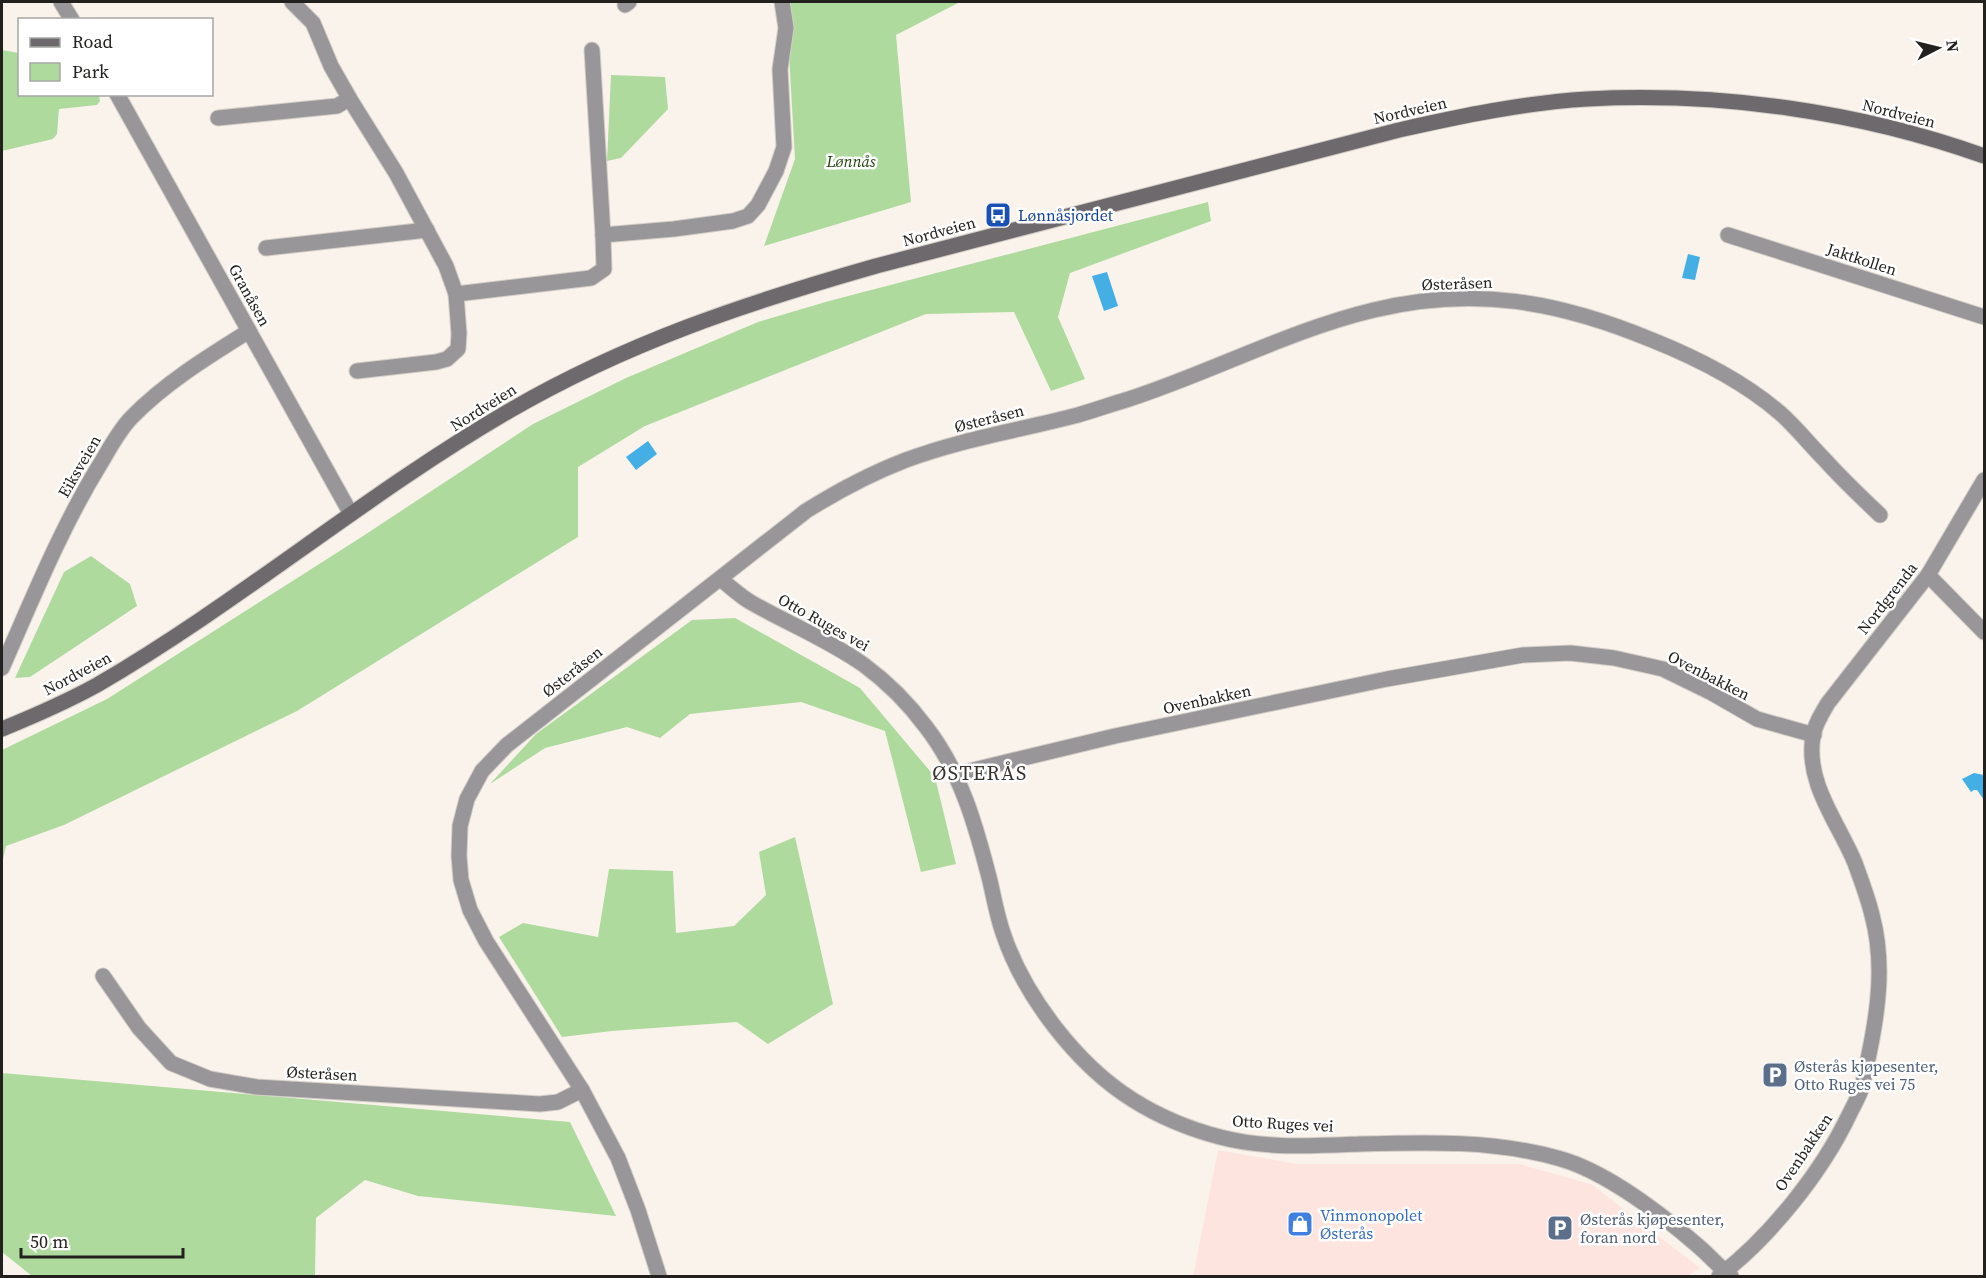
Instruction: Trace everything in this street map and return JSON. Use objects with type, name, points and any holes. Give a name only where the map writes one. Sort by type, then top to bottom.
[{"type":"main road","name":"Nordveien","points":[[2,729],[39,714],[112,675],[200,619],[351,514],[508,412],[568,378],[645,342],[798,288],[1399,130],[1468,114],[1518,106],[1586,99],[1723,100],[1844,118],[1940,142],[1984,156]]},
{"type":"street","points":[[61,2],[71,18]]},
{"type":"street","points":[[292,2],[313,23],[331,66],[349,99],[396,173],[446,266],[456,294],[458,349],[447,359],[357,371]]},
{"type":"street","points":[[603,235],[733,221],[748,216],[758,205],[776,171],[784,147],[780,69],[786,28],[783,2]]},
{"type":"street","points":[[456,294],[591,278],[604,268],[596,150],[598,124],[592,50]]},
{"type":"street","name":"Granåsen","points":[[118,96],[351,514]]},
{"type":"street","points":[[218,118],[337,106],[349,99]]},
{"type":"street","points":[[266,248],[427,230]]},
{"type":"street","name":"Jaktkollen","points":[[1728,235],[1984,317]]},
{"type":"street","name":"Østeråsen","points":[[659,1276],[638,1210],[618,1158],[582,1090],[486,941],[470,910],[461,880],[460,826],[467,799],[482,771],[507,745],[814,506],[830,496],[906,460],[949,446],[1081,414],[1149,393],[1330,323],[1376,310],[1414,303],[1496,299],[1567,310],[1601,320],[1679,351],[1710,367],[1782,414],[1829,465],[1880,514]]},
{"type":"street","name":"Eiksveien","points":[[2,668],[65,528],[88,483],[115,439],[131,418],[149,401],[212,354],[249,331]]},
{"type":"street","name":"Nordgrenda","points":[[1814,735],[1828,703],[1928,575],[1984,480]]},
{"type":"street","points":[[1928,575],[1984,632]]},
{"type":"street","name":"Otto Ruges vei","points":[[720,579],[750,602],[831,644],[866,666],[901,697],[927,728],[957,774],[971,814],[1003,933],[1038,1005],[1101,1076],[1130,1098],[1161,1116],[1222,1138],[1308,1146],[1453,1143],[1529,1150],[1565,1160],[1599,1176],[1643,1202],[1669,1221],[1725,1275]]},
{"type":"street","name":"Ovenbakken","points":[[957,774],[1137,732],[1387,679],[1523,655],[1570,653],[1614,658],[1663,669],[1757,719],[1814,735],[1812,758],[1815,775],[1822,796],[1855,864],[1872,916],[1880,959],[1876,1023],[1861,1090],[1838,1139],[1804,1188],[1725,1275]]},
{"type":"street","name":"Østeråsen","points":[[103,976],[139,1028],[171,1063],[210,1078],[257,1087],[540,1104],[558,1102],[582,1090]]},
{"type":"shaded area","points":[[1218,1150],[1296,1164],[1519,1164],[1591,1184],[1700,1268],[1687,1276],[1193,1276]]},
{"type":"green space","name":"Lønnås","points":[[786,2],[960,2],[896,35],[911,202],[764,246],[795,159]]},
{"type":"green space","points":[[2,50],[18,53],[18,96],[99,96],[100,101],[97,105],[59,109],[57,134],[53,139],[2,151]]},
{"type":"green space","points":[[611,75],[665,77],[668,109],[621,158],[607,161]]},
{"type":"green space","points":[[1208,202],[1211,221],[1070,273],[1058,317],[1085,379],[1051,391],[1014,312],[926,314],[645,426],[578,467],[578,537],[297,711],[64,825],[6,846],[2,864],[2,750],[107,699],[360,538],[533,424],[626,378],[758,322],[829,301]]},
{"type":"green space","points":[[91,556],[130,584],[137,606],[30,677],[15,678],[64,572]]},
{"type":"green space","points":[[735,618],[860,688],[935,777],[956,864],[921,872],[885,731],[801,702],[690,714],[660,738],[627,727],[545,748],[490,784],[536,734],[692,620]]},
{"type":"green space","points":[[795,837],[833,1004],[768,1044],[737,1022],[562,1037],[499,937],[523,923],[598,937],[609,869],[673,871],[676,933],[734,926],[766,895],[759,852]]},
{"type":"green space","points":[[2,1073],[570,1122],[616,1216],[418,1196],[365,1180],[316,1218],[315,1276],[32,1276],[2,1252]]},
{"type":"water","points":[[1688,254],[1700,257],[1695,280],[1682,278]]},
{"type":"water","points":[[1107,272],[1118,306],[1104,311],[1092,276]]},
{"type":"water","points":[[648,441],[657,454],[636,470],[626,457]]},
{"type":"water","points":[[1974,773],[1984,775],[1984,800],[1977,790],[1971,792],[1962,779]]},
{"type":"place","name":"Lønnåsjordet","points":[[998,215]]},
{"type":"place","name":"Østerås kjøpesenter, Otto Ruges vei 75","points":[[1775,1075]]},
{"type":"place","name":"Vinmonopolet Østerås","points":[[1300,1224]]},
{"type":"place","name":"Østerås kjøpesenter, foran nord","points":[[1560,1228]]},
{"type":"district","name":"ØSTERÅS","points":[[980,773]]}]
